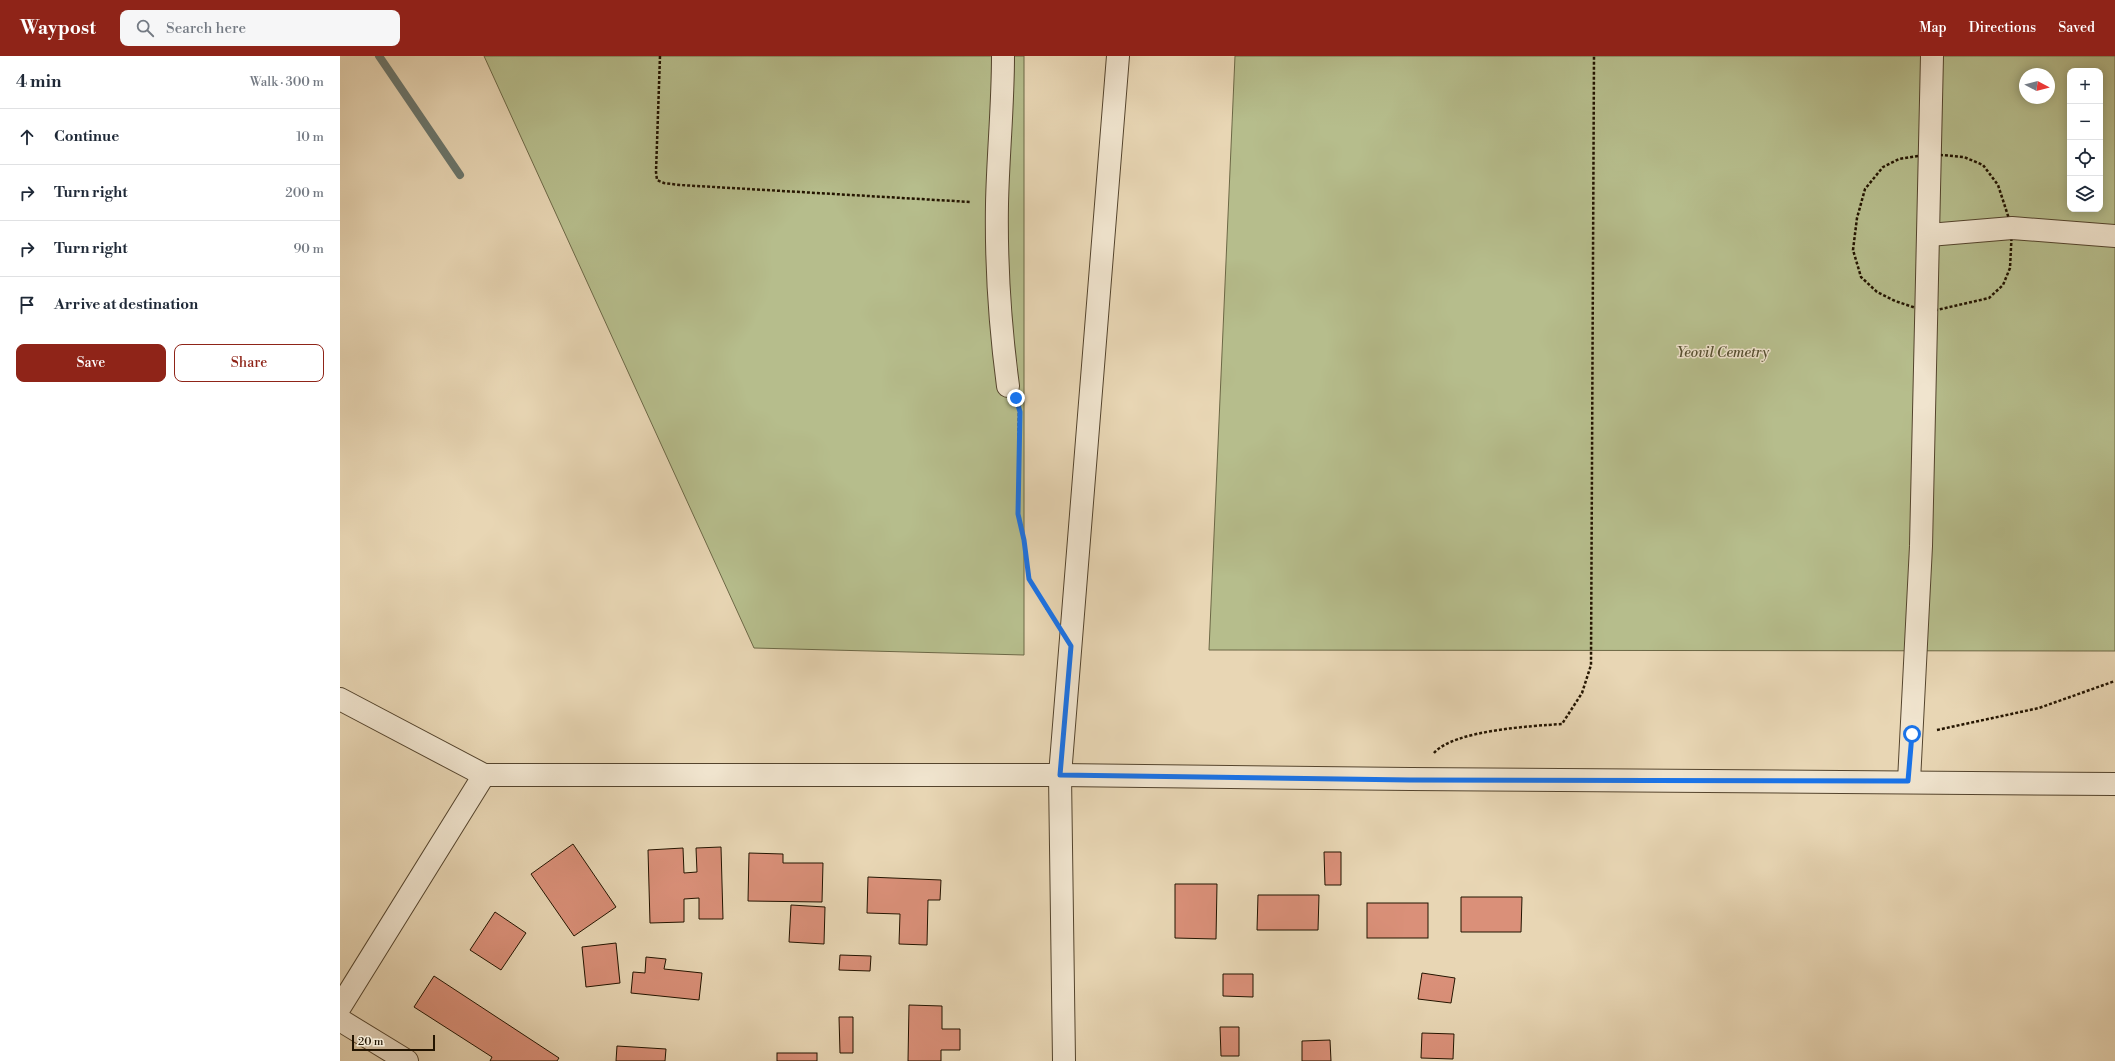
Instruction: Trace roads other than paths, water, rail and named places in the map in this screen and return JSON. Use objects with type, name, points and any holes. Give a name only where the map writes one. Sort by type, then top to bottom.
[{"type":"street","points":[[1003,56],[1003,104],[997,204],[1000,317],[1008,386]]},
{"type":"street","points":[[1064,1061],[1060,775],[1118,56]]},
{"type":"street","points":[[1908,781],[1912,734],[1921,546],[1928,312],[1932,56]]},
{"type":"street","points":[[1929,235],[2012,228],[2115,236]]},
{"type":"street","points":[[340,699],[484,775],[1060,775],[1410,780],[1908,781],[2115,784]]},
{"type":"street","points":[[340,1007],[484,775]]},
{"type":"street","points":[[340,1020],[407,1061]]},
{"type":"waterway","points":[[379,56],[460,175]]},
{"type":"park label","name":"Yeovil Cemetry","points":[[1723,353]]}]
